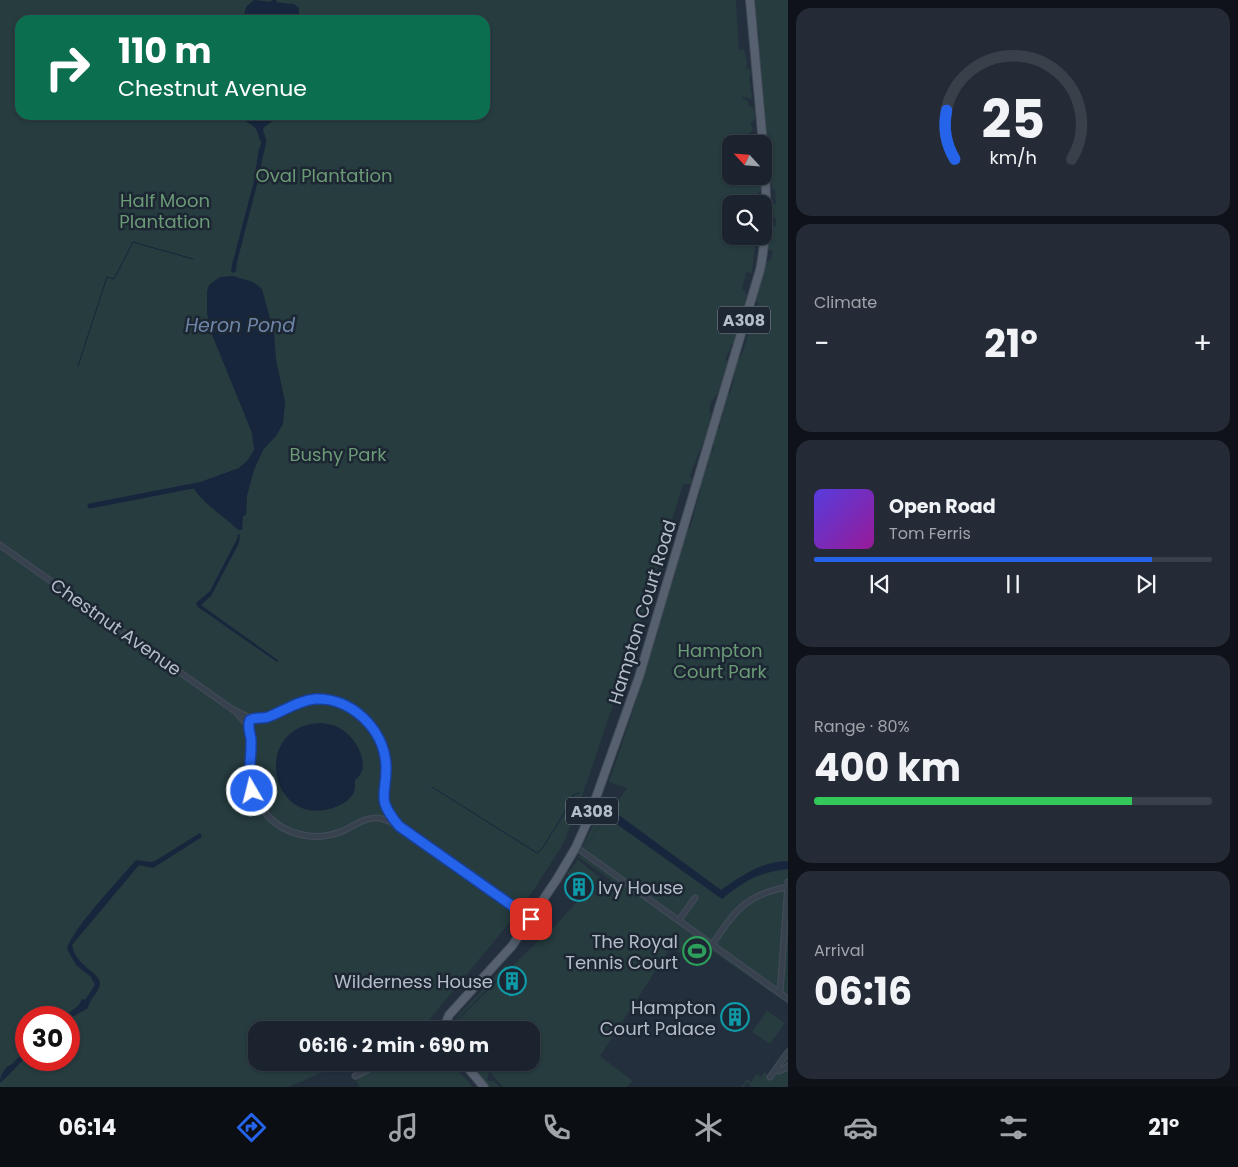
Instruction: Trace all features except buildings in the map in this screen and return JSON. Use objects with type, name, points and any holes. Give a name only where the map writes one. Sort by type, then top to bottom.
[{"type":"main road","points":[[750,0],[761,135]]},
{"type":"main road","name":"Hampton Court Road","points":[[446,1021],[512,946],[576,847],[588,820],[639,677],[760,270],[766,234],[765,185]]},
{"type":"main road","points":[[471,1071],[484,1087]]},
{"type":"street","name":"Chestnut Avenue","points":[[0,545],[232,709],[251,718]]},
{"type":"street","points":[[399,826],[384,805],[386,766],[381,744],[367,722],[356,712],[339,703],[317,699],[295,704],[268,717],[251,718],[248,722],[251,741],[249,773],[252,791],[263,811],[275,822],[294,833],[316,836],[339,832],[371,818],[381,818],[399,826],[531,919]]},
{"type":"street","name":"Chestnut Avenue","points":[[232,709],[248,728]]},
{"type":"street","points":[[381,818],[388,811]]},
{"type":"street","points":[[576,847],[786,998]]},
{"type":"street","points":[[780,993],[788,882]]},
{"type":"street","points":[[712,945],[728,921],[747,901],[771,890],[788,887]]},
{"type":"street","points":[[679,920],[695,898]]},
{"type":"street","points":[[772,1076],[788,1052]]},
{"type":"street","points":[[776,1069],[779,1071],[788,1066]]},
{"type":"street","points":[[355,1076],[365,1071]]},
{"type":"green space","name":"Bushy Park","points":[[0,0],[736,0],[739,50],[744,49],[747,63],[746,68],[751,70],[749,79],[752,96],[751,99],[742,96],[742,98],[748,101],[748,105],[754,108],[755,119],[750,124],[753,128],[751,132],[745,135],[722,135],[722,185],[761,185],[761,189],[757,195],[722,195],[722,245],[755,245],[752,273],[746,272],[742,290],[747,296],[733,344],[730,345],[731,348],[725,359],[728,361],[721,385],[711,402],[709,410],[711,414],[707,433],[690,475],[691,484],[683,484],[642,620],[580,802],[563,844],[524,905],[428,1021],[248,1021],[248,1071],[325,1071],[289,1087],[0,1087]]},
{"type":"green space","name":"Hampton Court Park","points":[[755,0],[788,0],[788,1004],[692,937],[679,953],[671,947],[600,1056],[633,1081],[626,1087],[503,1087],[489,1071],[540,1071],[540,1021],[457,1021],[543,936],[540,933],[547,923],[553,928],[589,889],[597,896],[611,880],[578,857],[627,788],[609,782],[658,631],[656,630],[665,601],[669,596],[667,591],[672,580],[674,580],[678,555],[688,527],[690,528],[701,489],[703,468],[708,467],[705,461],[708,451],[713,451],[714,446],[710,442],[714,428],[720,428],[720,425],[716,424],[723,414],[720,409],[725,394],[730,394],[738,357],[741,357],[758,303],[754,299],[761,279],[764,276],[761,272],[764,263],[771,259],[773,251],[767,249],[768,245],[772,245],[772,225],[776,226],[772,204],[776,204],[775,190],[773,190],[772,185],[772,135],[764,132],[759,71],[760,59],[757,47],[759,36],[754,5]]},
{"type":"green space","points":[[606,799],[614,805],[582,851],[581,850]]},
{"type":"green space","points":[[578,860],[600,877],[592,885],[579,877],[576,880],[567,874]]},
{"type":"green space","points":[[506,965],[508,968],[454,1021]]},
{"type":"green space","points":[[767,1011],[785,1023],[770,1044],[752,1032]]},
{"type":"green space","points":[[788,1058],[788,1087],[749,1087],[750,1085],[747,1082],[744,1087],[741,1087],[747,1079],[752,1082],[756,1074],[761,1077],[764,1072],[773,1078]]},
{"type":"green space","points":[[372,1071],[458,1071],[473,1087],[359,1087],[356,1079]]},
{"type":"green space","points":[[476,1071],[487,1071],[489,1081],[494,1081],[500,1087],[489,1087]]},
{"type":"water","points":[[254,0],[294,4],[299,8],[299,15],[244,15],[246,7]]},
{"type":"water","points":[[274,120],[263,129],[264,141],[260,141],[256,128],[245,121]]},
{"type":"water","points":[[259,148],[264,148],[260,173],[236,271],[233,273],[231,271],[232,265],[254,181]]},
{"type":"water","name":"Heron Pond","points":[[233,276],[253,282],[262,289],[274,333],[276,360],[285,402],[283,424],[276,436],[263,450],[254,470],[247,496],[246,515],[243,516],[242,530],[238,530],[201,498],[192,485],[239,468],[247,461],[254,450],[252,433],[211,332],[207,313],[207,291],[209,285],[220,277]]},
{"type":"water","points":[[238,534],[240,535],[239,543],[211,596],[201,605],[279,661],[277,662],[198,607],[196,603],[210,591]]},
{"type":"water","points":[[322,723],[342,729],[349,735],[361,755],[362,769],[360,775],[355,780],[352,796],[345,802],[329,809],[308,810],[292,802],[282,789],[276,772],[277,755],[285,739],[300,728]]},
{"type":"water","points":[[616,813],[721,890],[744,874],[769,864],[788,861],[788,869],[752,878],[722,899],[611,820]]},
{"type":"water","points":[[200,833],[202,837],[153,868],[139,865],[72,945],[78,958],[96,975],[100,983],[88,1008],[80,1013],[80,1006],[78,1006],[82,999],[85,1000],[95,985],[91,977],[76,965],[67,949],[71,940],[97,904],[135,861],[155,861]]},
{"type":"water","points":[[15,1061],[15,1068],[0,1083],[1,1076],[8,1066]]},
{"type":"waterway","points":[[272,15],[274,0]]},
{"type":"waterway","points":[[261,154],[264,141],[262,135]]},
{"type":"waterway","points":[[78,366],[107,277],[114,279],[133,242],[193,259]]},
{"type":"waterway","points":[[90,506],[198,485]]},
{"type":"waterway","points":[[432,787],[537,853],[542,849],[573,795],[579,793]]},
{"type":"place","name":"Ivy House","points":[[579,887]]},
{"type":"place","name":"The Royal Tennis Court","points":[[697,951]]},
{"type":"place","name":"Wilderness House","points":[[512,981]]},
{"type":"place","name":"Hampton Court Palace","points":[[735,1017]]},
{"type":"route","points":[[252,791],[249,773],[251,741],[248,725],[251,718],[268,717],[295,704],[317,699],[349,707],[362,716],[379,738],[386,766],[384,805],[399,826],[531,919]]},
{"type":"park label","name":"Oval Plantation","points":[[324,175]]},
{"type":"park label","name":"Half Moon Plantation","points":[[165,210]]}]
